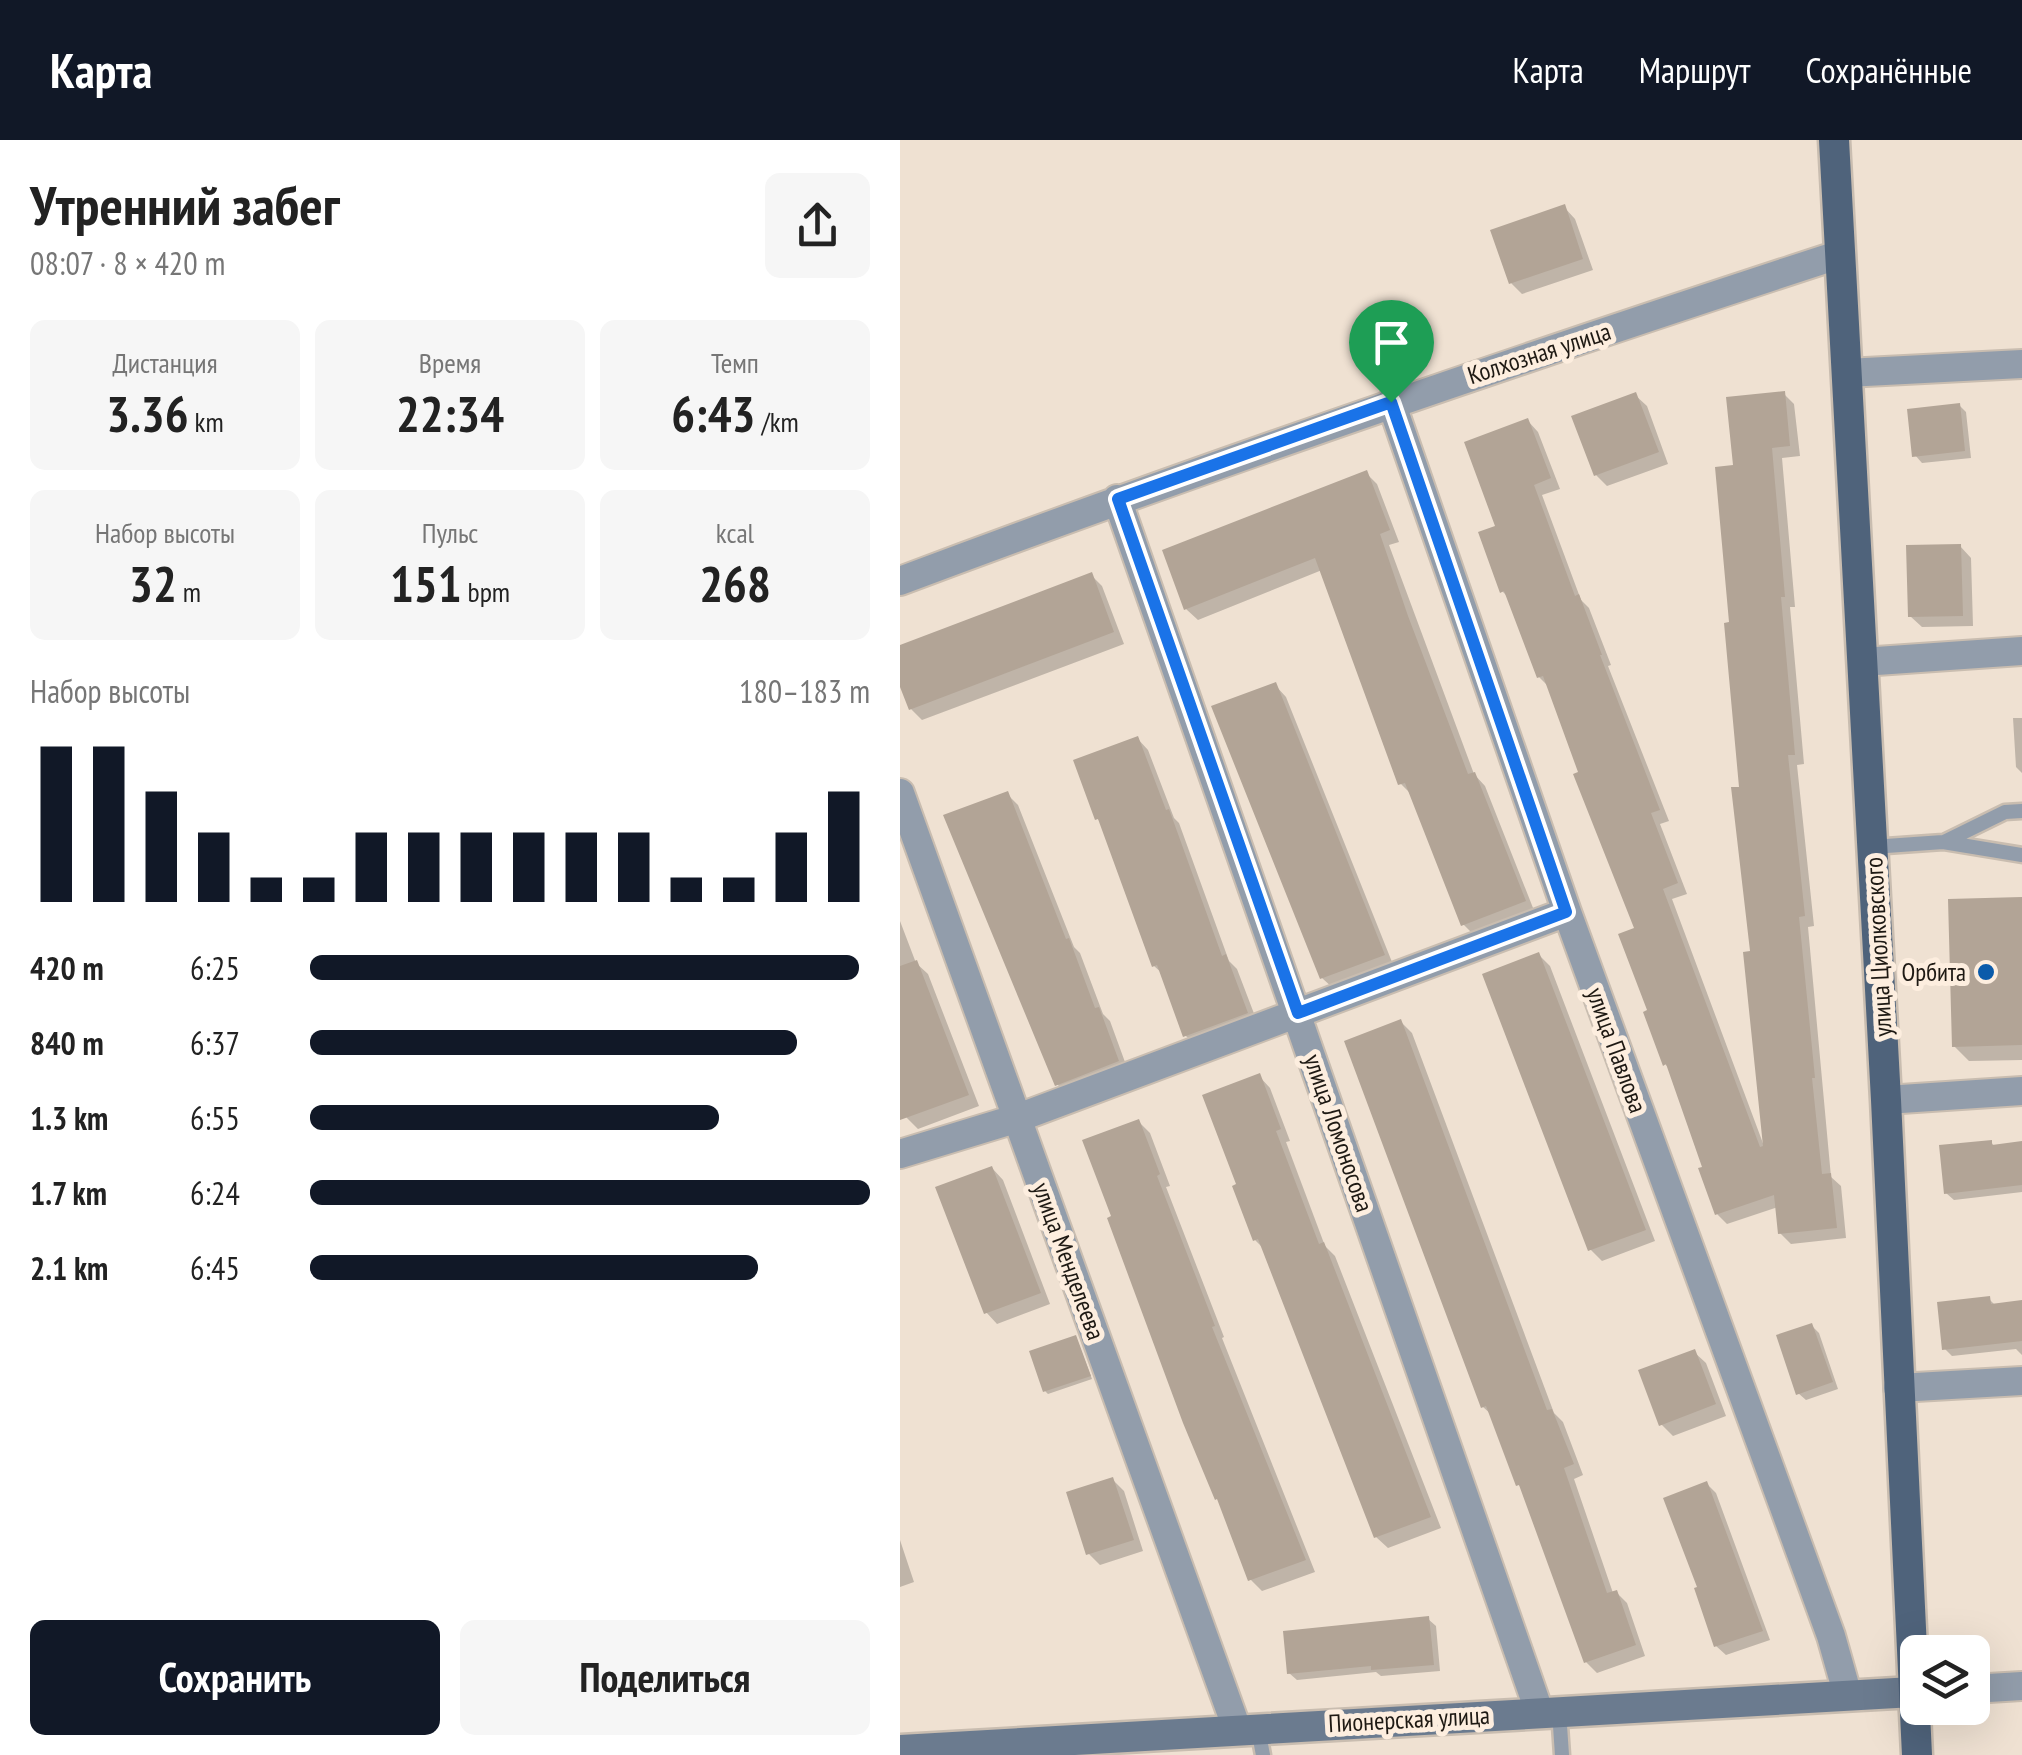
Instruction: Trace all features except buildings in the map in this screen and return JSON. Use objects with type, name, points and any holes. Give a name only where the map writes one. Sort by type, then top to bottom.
[{"type":"main road","name":"улица Циолковского","points":[[1834,140],[1912,1635]]},
{"type":"main road","name":"улица Циолковского","points":[[1916,1725],[1917,1755]]},
{"type":"street","name":"Колхозная улица","points":[[900,581],[1391,402],[1841,254]]},
{"type":"street","points":[[1846,373],[2022,364]]},
{"type":"street","name":"улица Павлова","points":[[1391,402],[1566,912],[1832,1636],[1848,1696]]},
{"type":"street","name":"улица Ломоносова","points":[[1118,499],[1549,1711]]},
{"type":"street","points":[[1862,662],[2022,651]]},
{"type":"street","name":"улица Менделеева","points":[[900,793],[1018,1118],[1253,1737]]},
{"type":"street","points":[[900,1154],[1018,1118],[1566,912]]},
{"type":"street","points":[[1886,1100],[2022,1091]]},
{"type":"street","points":[[1898,1388],[2022,1381]]},
{"type":"street","points":[[1990,1688],[2022,1686]]},
{"type":"street","name":"Пионерская улица","points":[[901,1750],[1253,1737],[1549,1711],[1900,1693]]},
{"type":"lane","points":[[1944,842],[2005,812],[2022,811]]},
{"type":"lane","points":[[1872,848],[1944,842],[2022,854]]},
{"type":"lane","points":[[1549,1711],[1562,1755]]},
{"type":"place","name":"Орбита","points":[[1986,972]]},
{"type":"route","points":[[1391,402],[1566,912],[1298,1013],[1118,499],[1391,402]]}]
